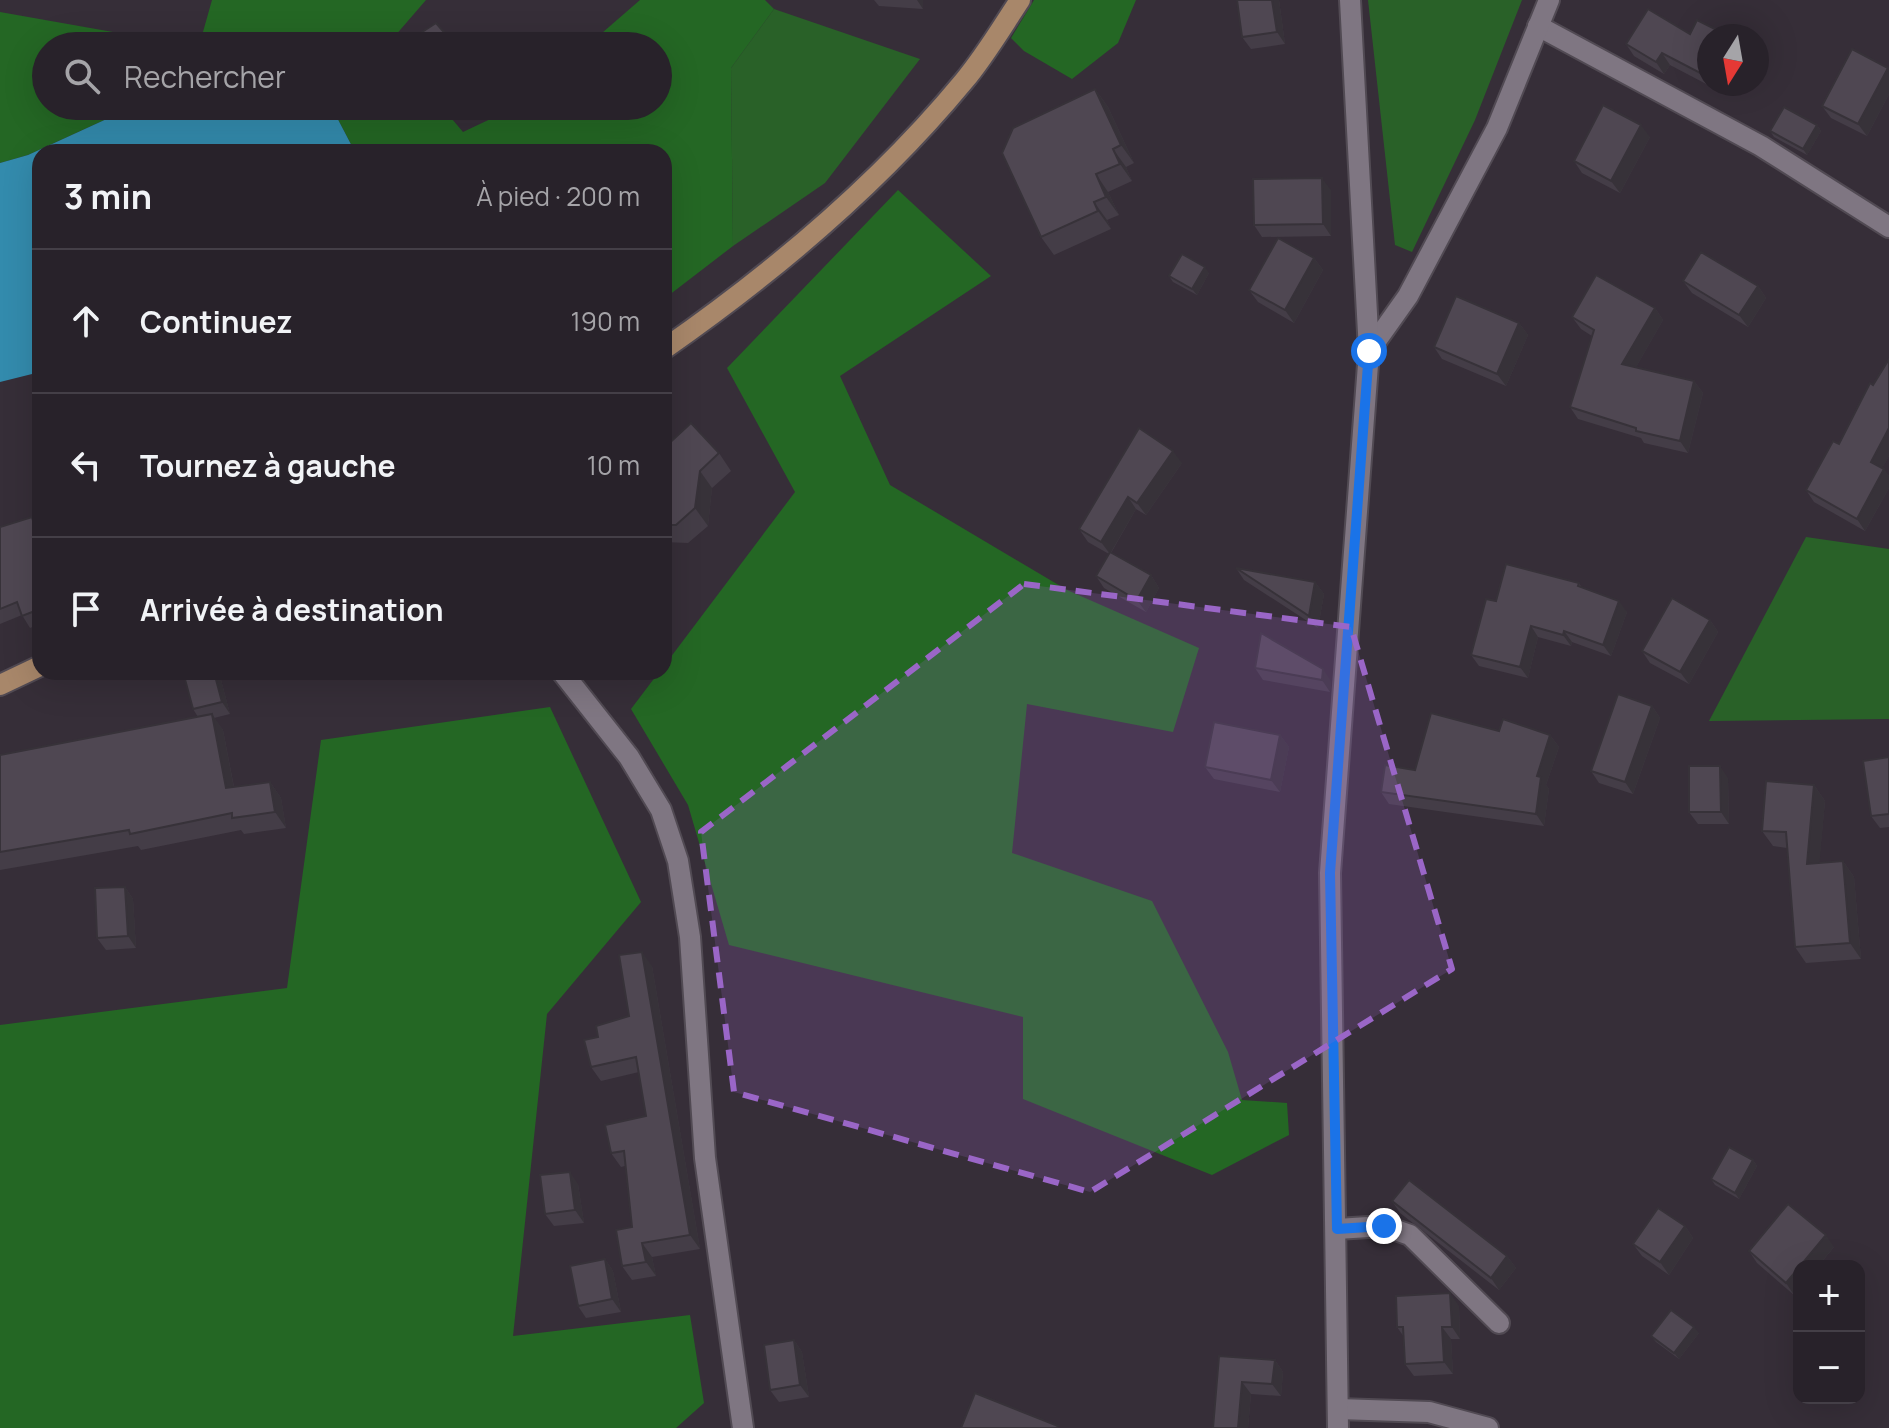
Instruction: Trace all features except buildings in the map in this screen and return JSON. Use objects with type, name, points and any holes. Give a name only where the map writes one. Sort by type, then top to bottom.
[{"type":"main road","points":[[672,344],[731,303],[904,149],[966,79],[1020,0]]},
{"type":"main road","points":[[0,685],[32,670]]},
{"type":"street","points":[[1350,0],[1369,351],[1330,873],[1338,1418],[1429,1412],[1488,1428]]},
{"type":"street","points":[[1369,351],[1408,296],[1497,128],[1549,0]]},
{"type":"street","points":[[1538,26],[1761,146],[1889,227]]},
{"type":"street","points":[[568,680],[629,757],[661,810],[678,861],[690,937],[705,1158],[743,1428]]},
{"type":"street","points":[[1337,1229],[1384,1226],[1410,1235],[1499,1323]]},
{"type":"highlighted area","points":[[1024,584],[1351,627],[1452,969],[1090,1192],[734,1092],[701,832]]},
{"type":"green space","points":[[212,0],[426,0],[398,32],[203,32]]},
{"type":"green space","points":[[640,0],[765,0],[774,9],[731,68],[733,246],[672,293],[672,144],[351,144],[338,120],[453,120],[463,132],[488,120],[672,120],[672,32],[603,32]]},
{"type":"green space","points":[[1034,0],[1136,0],[1118,43],[1072,79],[1024,51],[1011,38]]},
{"type":"green space","points":[[1368,0],[1522,0],[1475,120],[1412,252],[1395,245]]},
{"type":"green space","points":[[774,9],[920,59],[825,183],[733,246],[731,68]]},
{"type":"green space","points":[[0,12],[113,32],[32,32],[32,120],[104,120],[52,144],[32,144],[32,153],[0,163]]},
{"type":"green space","points":[[898,190],[991,276],[840,376],[890,485],[1067,590],[1199,648],[1173,732],[1027,704],[1012,853],[1152,901],[1228,1052],[1242,1100],[1287,1103],[1289,1135],[1212,1175],[1023,1099],[1023,1017],[729,945],[688,805],[631,709],[653,680],[672,680],[672,655],[795,492],[727,368]]},
{"type":"green space","points":[[1806,537],[1889,549],[1889,719],[1709,721]]},
{"type":"green space","points":[[550,707],[641,902],[547,1014],[513,1336],[690,1315],[704,1403],[676,1428],[0,1428],[0,1025],[287,988],[321,740]]},
{"type":"water","points":[[104,120],[338,120],[351,144],[52,144]]},
{"type":"water","points":[[32,153],[32,374],[0,382],[0,163]]},
{"type":"route","points":[[1369,351],[1330,873],[1337,1229],[1384,1226]]}]
